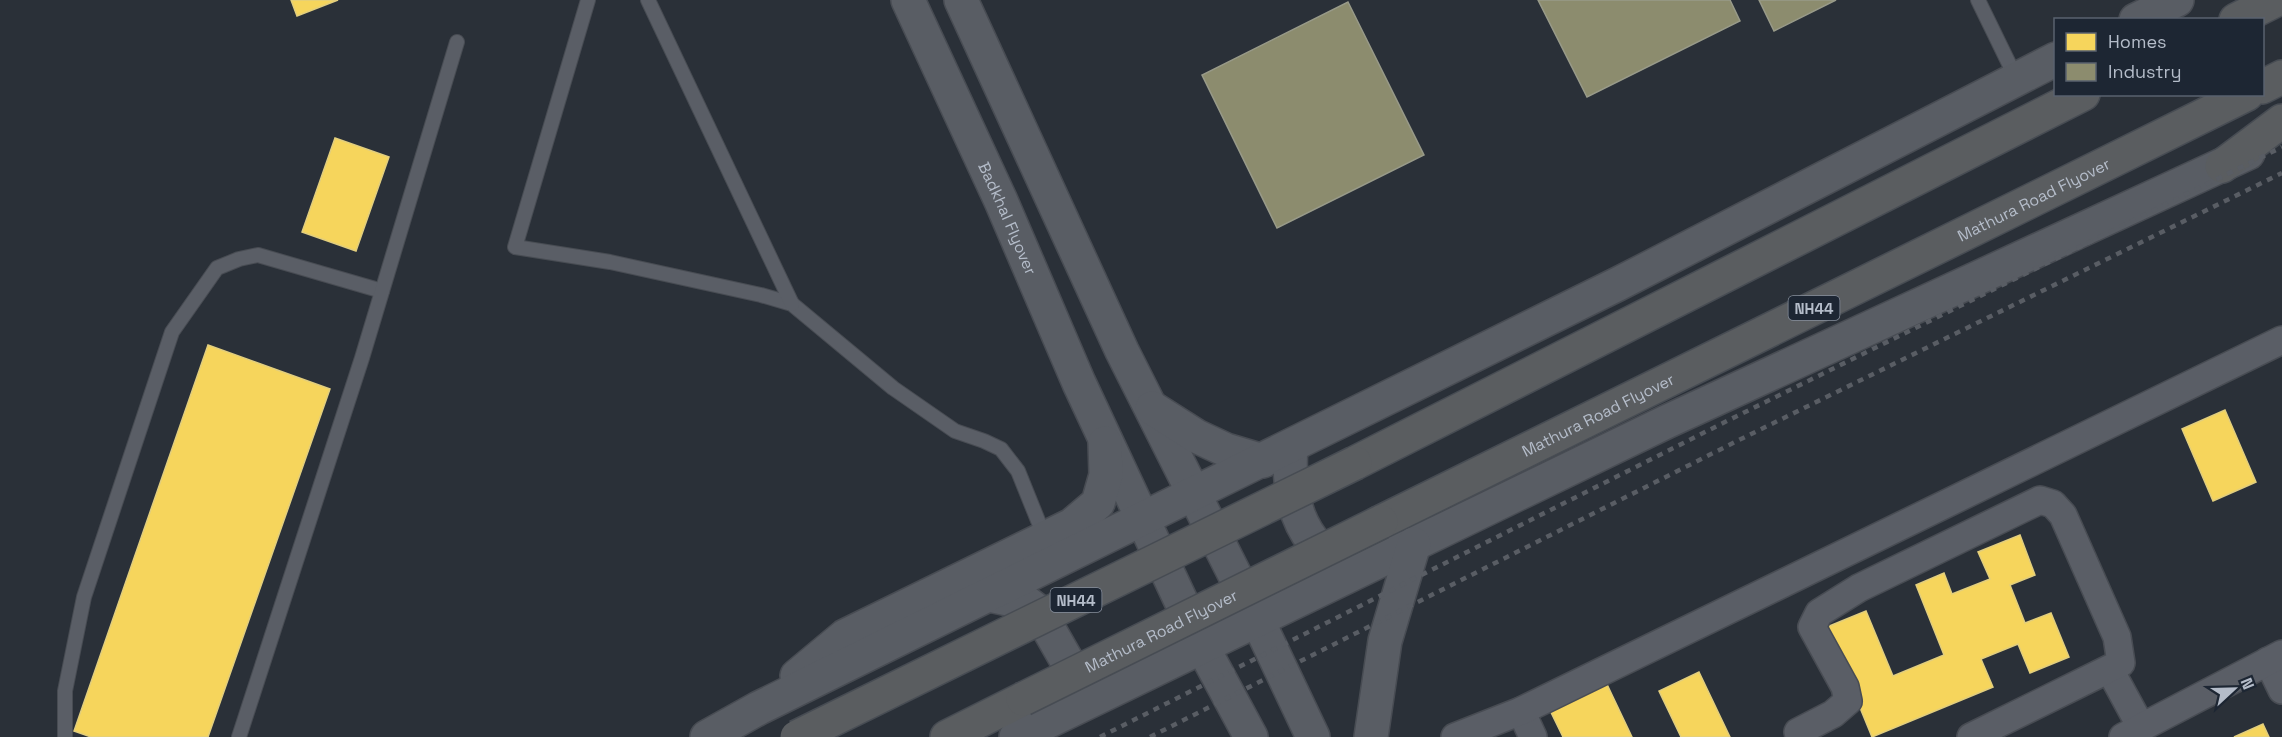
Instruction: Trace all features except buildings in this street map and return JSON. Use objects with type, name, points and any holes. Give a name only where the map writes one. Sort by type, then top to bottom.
[{"type":"highway","points":[[2240,18],[2276,0]]},
{"type":"highway","points":[[2264,86],[2282,77]]},
{"type":"highway","name":"NH44","points":[[797,737],[1365,458],[2079,96]]},
{"type":"highway","name":"Mathura Road Flyover","points":[[947,737],[2243,96]]},
{"type":"highway","points":[[2222,166],[2282,122]]},
{"type":"main road","name":"Badkhal Flyover","points":[[908,0],[1000,201],[1104,438],[1202,646],[1251,737]]},
{"type":"main road","points":[[961,0],[1122,351],[1258,621],[1312,737]]},
{"type":"main road","points":[[2140,18],[2177,0]]},
{"type":"main road","points":[[707,737],[759,708],[1618,284],[2054,59]]},
{"type":"main road","points":[[1016,737],[1666,422],[2222,166],[2282,136]]},
{"type":"main road","points":[[1151,407],[1196,436],[1226,450],[1263,461]]},
{"type":"main road","points":[[759,708],[845,636],[1072,525],[1098,503],[1106,475],[1104,438]]},
{"type":"main road","points":[[1291,446],[1289,470],[1297,516],[1315,544],[1333,561],[1355,573]]},
{"type":"main road","points":[[1371,737],[1385,641],[1414,544]]},
{"type":"main road","points":[[989,595],[1027,603],[1039,612],[1055,638],[1067,661],[1072,689],[1062,714]]},
{"type":"street","points":[[1455,737],[1521,711],[2282,340]]},
{"type":"street","points":[[1800,737],[1798,732],[1833,714],[1848,701],[1845,687],[1812,627],[1819,613],[1859,588],[2040,500],[2053,504],[2063,515],[2117,637],[2121,663],[1971,737]]},
{"type":"street","points":[[1889,531],[1905,565]]},
{"type":"street","points":[[2110,670],[2132,732],[2275,658],[2282,690]]},
{"type":"street","points":[[1521,711],[1533,737]]},
{"type":"lane","points":[[588,0],[515,247],[610,262],[792,304],[893,388],[955,431],[1000,449],[1018,471],[1046,538]]},
{"type":"lane","points":[[648,0],[792,304]]},
{"type":"lane","points":[[1978,0],[2016,78]]},
{"type":"lane","points":[[239,737],[382,291],[457,42]]},
{"type":"lane","points":[[65,737],[64,690],[84,597],[172,332],[205,284],[217,268],[239,259],[258,255],[382,291]]},
{"type":"railway","points":[[1100,737],[1729,420],[2282,147]]},
{"type":"railway","points":[[1150,737],[1739,440],[2282,173]]}]
